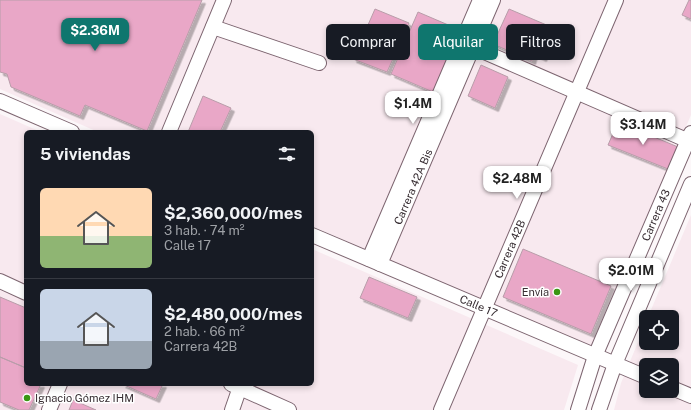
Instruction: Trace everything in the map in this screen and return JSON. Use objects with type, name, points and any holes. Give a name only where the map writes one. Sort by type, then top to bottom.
[{"type":"street","points":[[170,130],[224,0]]},
{"type":"street","name":"Carrera 42A Bis","points":[[474,24],[480,0]]},
{"type":"street","name":"Carrera 42A Bis","points":[[479,24],[492,0]]},
{"type":"street","name":"Carrera 42B","points":[[440,410],[485,309],[616,0]]},
{"type":"street","points":[[213,27],[320,63]]},
{"type":"street","points":[[498,58],[576,92],[690,138]]},
{"type":"street","name":"Carrera 42A Bis","points":[[374,261],[461,60]]},
{"type":"street","points":[[0,101],[67,130]]},
{"type":"street","name":"Carrera 43","points":[[578,410],[596,356],[690,138]]},
{"type":"street","name":"Carrera 43","points":[[599,410],[615,364],[691,184]]},
{"type":"street","name":"Calle 17","points":[[314,236],[639,374]]},
{"type":"street","points":[[0,281],[24,292]]},
{"type":"street","points":[[49,410],[59,386]]},
{"type":"street","points":[[232,410],[237,386]]},
{"type":"street","points":[[239,386],[289,410]]},
{"type":"street","points":[[679,391],[691,396]]},
{"type":"shaded area","points":[[0,0],[691,0],[691,115],[591,348],[314,227],[314,130],[93,130],[0,89]]},
{"type":"shaded area","points":[[0,114],[36,130],[24,130],[24,386],[314,386],[314,250],[578,365],[564,410],[0,410]]},
{"type":"shaded area","points":[[691,215],[691,410],[614,410],[621,383],[639,340],[639,350],[679,350],[679,310],[651,310]]},
{"type":"building","points":[[0,0],[202,0],[147,130],[85,105],[80,116],[11,87],[7,74],[0,72]]},
{"type":"building","points":[[689,0],[691,0],[691,19],[682,15]]},
{"type":"building","points":[[375,9],[409,23],[409,24],[368,24]]},
{"type":"building","points":[[509,9],[544,24],[506,24],[506,50],[498,46],[498,33]]},
{"type":"building","points":[[418,12],[446,24],[418,24],[418,60],[447,60],[433,92],[391,74],[397,60],[410,60],[410,30]]},
{"type":"building","points":[[356,60],[392,60],[387,72]]},
{"type":"building","points":[[481,65],[508,77],[495,108],[468,96]]},
{"type":"building","points":[[203,96],[231,108],[221,130],[189,130]]},
{"type":"building","points":[[618,122],[678,147],[668,169],[608,145]]},
{"type":"building","name":"Envía","points":[[523,249],[611,286],[591,334],[503,297]]},
{"type":"building","points":[[369,277],[417,297],[408,318],[360,298]]},
{"type":"building","points":[[0,297],[24,307],[24,367],[0,357]]},
{"type":"building","points":[[0,357],[24,367],[24,386],[40,386],[29,410],[19,410],[0,402]]},
{"type":"building","points":[[127,386],[162,386],[156,399]]},
{"type":"building","points":[[73,400],[96,410],[69,410]]},
{"type":"place","name":"Envía","points":[[557,292]]},
{"type":"place","name":"Ignacio Gómez IHM","points":[[27,398]]}]
